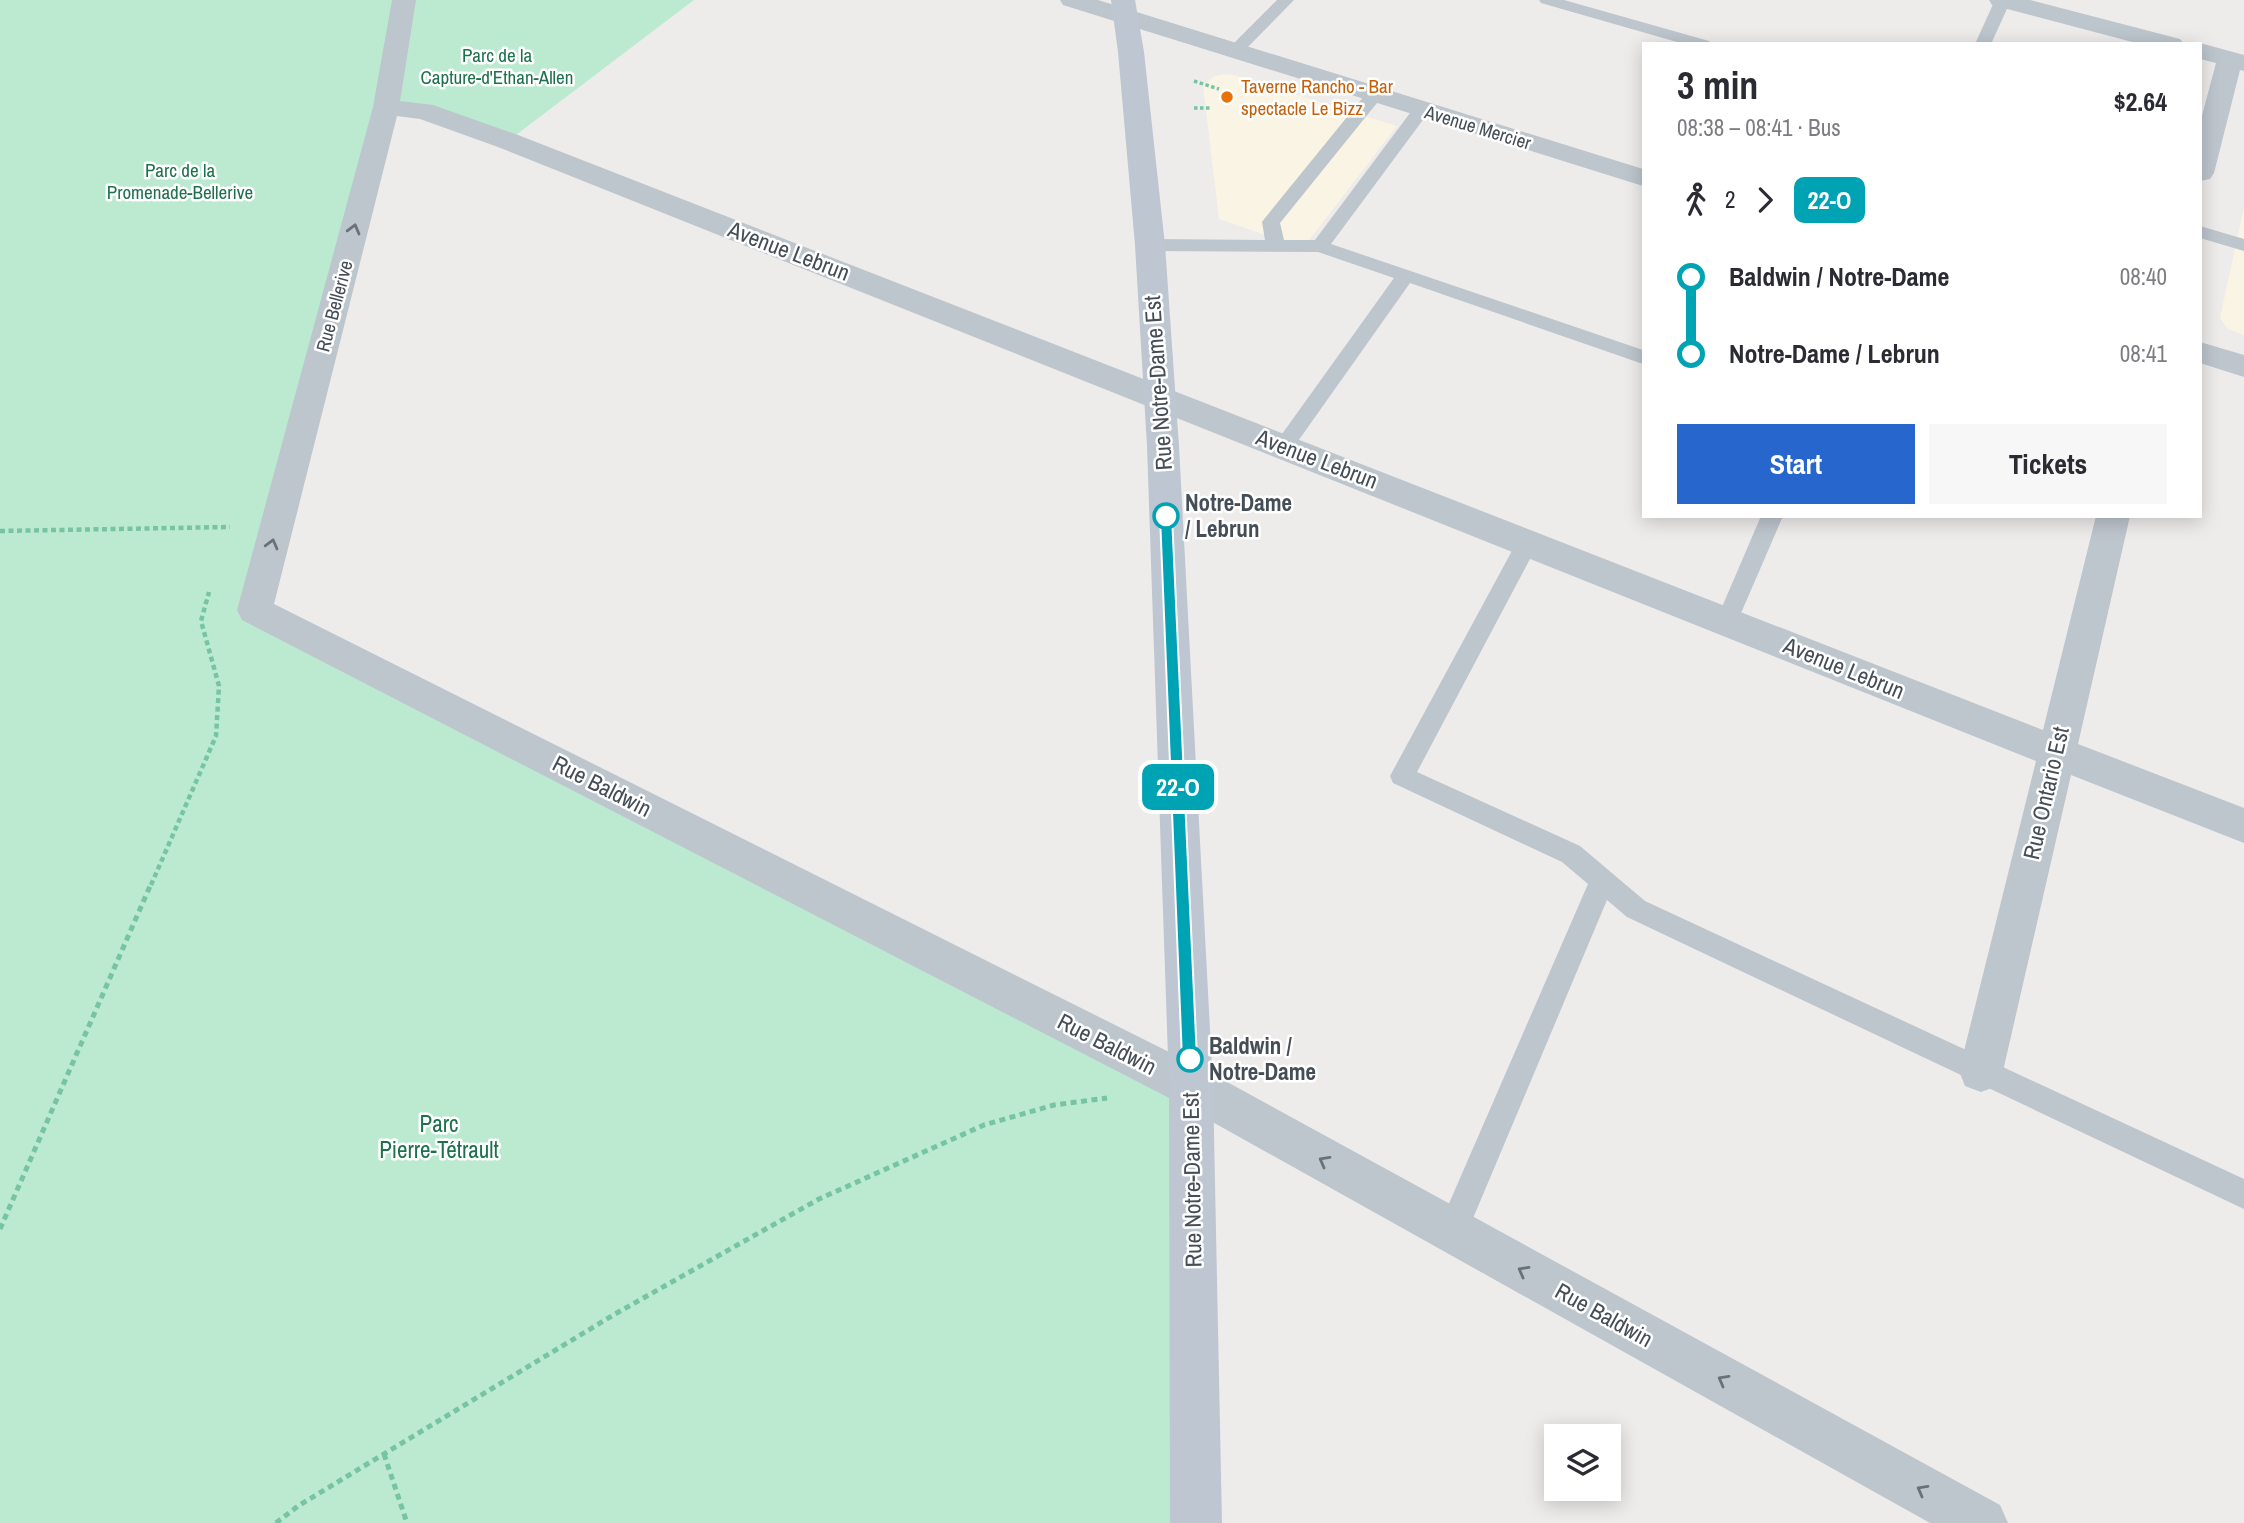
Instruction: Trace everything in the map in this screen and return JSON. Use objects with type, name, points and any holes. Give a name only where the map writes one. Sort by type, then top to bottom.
[{"type":"main road","name":"Rue Notre-Dame Est","points":[[1124,8],[1131,52],[1150,245],[1160,397],[1191,1086],[1196,1523]]},
{"type":"street","name":"Rue Bellerive","points":[[255,610],[386,107],[404,0]]},
{"type":"street","name":"Avenue Mercier","points":[[1072,0],[1124,8],[1235,51],[1642,178]]},
{"type":"street","points":[[2002,0],[2076,9],[2166,42]]},
{"type":"street","points":[[2202,51],[2239,57],[2202,167]]},
{"type":"street","name":"Avenue Lebrun","points":[[386,107],[424,111],[449,119],[2244,826]]},
{"type":"street","points":[[2202,353],[2244,366]]},
{"type":"street","name":"Rue Ontario Est","points":[[1982,1071],[2113,518]]},
{"type":"street","name":"Rue Baldwin","points":[[255,610],[1191,1086],[1982,1523]]},
{"type":"lane","points":[[1235,51],[1286,0]]},
{"type":"lane","points":[[1547,0],[1696,42]]},
{"type":"lane","points":[[1984,42],[2002,0]]},
{"type":"lane","points":[[1276,246],[1271,222],[1375,94]]},
{"type":"lane","points":[[1320,246],[1422,109]]},
{"type":"lane","points":[[2202,233],[2244,245]]},
{"type":"lane","points":[[1150,245],[1320,246],[1642,358]]},
{"type":"lane","points":[[1284,446],[1406,275]]},
{"type":"lane","points":[[1727,621],[1771,518]]},
{"type":"lane","points":[[1528,542],[1402,776],[1571,853],[1636,909],[2244,1194]]},
{"type":"lane","points":[[1452,1231],[1602,881]]},
{"type":"path","points":[[1194,81],[1219,89]]},
{"type":"path","points":[[1194,108],[1210,108]]},
{"type":"path","points":[[0,531],[235,527]]},
{"type":"path","points":[[0,1229],[216,736],[219,685],[201,621],[210,589]]},
{"type":"path","points":[[276,1523],[298,1506],[614,1314],[819,1199],[984,1125],[1054,1105],[1109,1098]]},
{"type":"path","points":[[384,1454],[407,1523]]},
{"type":"shaded area","points":[[1224,74],[1397,126],[1303,248],[1219,219],[1203,86],[1213,77]]},
{"type":"shaded area","points":[[2244,207],[2244,335],[2228,329],[2220,318]]},
{"type":"green space","name":"Parc Pierre-Tétrault","points":[[0,0],[694,0],[508,141],[386,107],[259,613],[1191,1086],[1199,1523],[0,1523]]},
{"type":"bus line","name":"22-O","points":[[1166,516],[1190,1059]]},
{"type":"place","name":"Taverne Rancho - Bar spectacle Le Bizz","points":[[1227,97]]},
{"type":"place","name":"Notre-Dame / Lebrun","points":[[1166,516]]},
{"type":"place","name":"Baldwin / Notre-Dame","points":[[1190,1059]]},
{"type":"park label","name":"Parc de la Capture-d'Ethan-Allen","points":[[497,66]]},
{"type":"park label","name":"Parc de la Promenade-Bellerive","points":[[180,181]]}]
